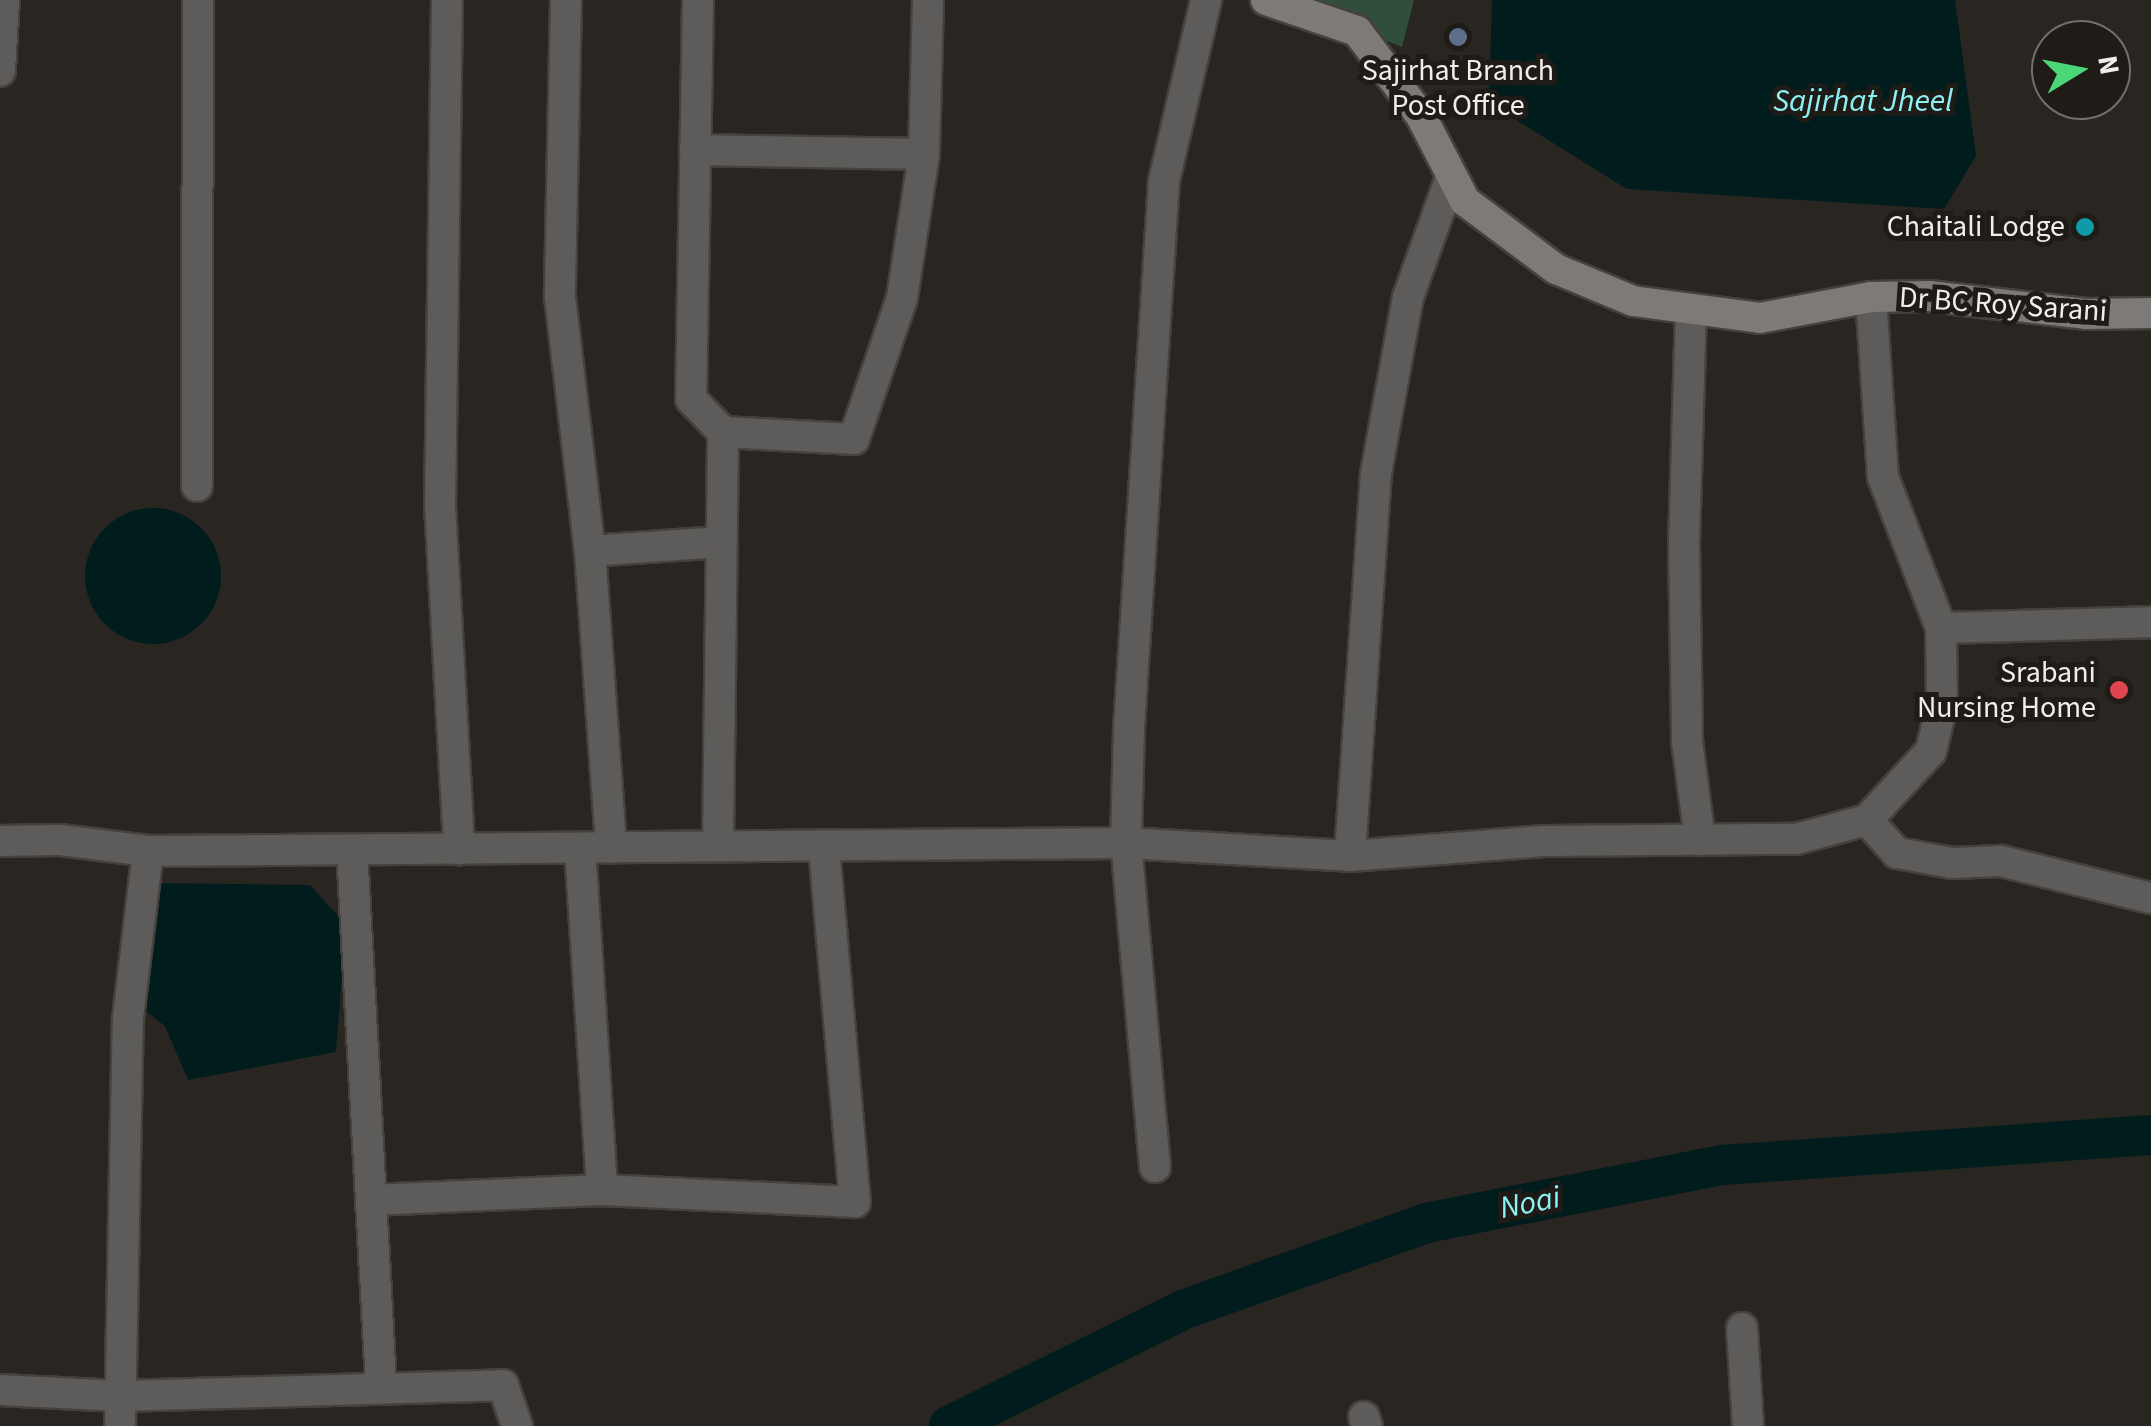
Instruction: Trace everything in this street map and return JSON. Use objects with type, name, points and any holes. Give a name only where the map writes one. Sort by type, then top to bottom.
[{"type":"street","points":[[0,71],[4,0]]},
{"type":"street","points":[[197,486],[198,0]]},
{"type":"street","points":[[447,0],[440,505],[459,850]]},
{"type":"street","points":[[566,0],[560,297],[590,551],[611,847]]},
{"type":"street","points":[[698,0],[690,399],[723,432],[854,440],[902,298],[924,154],[928,0]]},
{"type":"street","points":[[1155,1166],[1126,843],[1164,181],[1206,0]]},
{"type":"street","name":"Dr BC Roy Sarani","points":[[1266,0],[1356,31],[1421,116],[1450,180],[1466,201],[1556,270],[1633,301],[1760,318],[1871,298],[2151,314]]},
{"type":"street","points":[[695,150],[924,154]]},
{"type":"street","points":[[1350,856],[1376,473],[1408,297],[1450,180]]},
{"type":"street","points":[[0,842],[60,840],[148,851],[1126,843],[1350,856],[1544,840],[1796,839],[1866,820],[1931,752],[1942,705],[1941,628],[1883,477],[1871,298]]},
{"type":"street","points":[[1691,309],[1686,681],[1700,840]]},
{"type":"street","points":[[718,846],[723,432]]},
{"type":"street","points":[[590,551],[721,542]]},
{"type":"street","points":[[1941,628],[2151,622]]},
{"type":"street","points":[[1866,820],[1897,853],[1952,862],[2001,861],[2151,898]]},
{"type":"street","points":[[371,1200],[602,1190],[855,1202],[824,845]]},
{"type":"street","points":[[580,848],[602,1190]]},
{"type":"street","points":[[352,850],[381,1384]]},
{"type":"street","points":[[120,1411],[128,1018],[148,851]]},
{"type":"street","points":[[1742,1328],[1748,1426]]},
{"type":"street","points":[[0,1390],[120,1411],[381,1384],[504,1385],[517,1426]]},
{"type":"green space","points":[[1285,0],[1414,0],[1402,47]]},
{"type":"water","name":"Sajirhat Jheel","points":[[1492,0],[1955,0],[1976,156],[1944,209],[1627,189],[1489,103]]},
{"type":"water","points":[[153,508],[179,513],[201,528],[216,550],[221,576],[216,602],[201,624],[179,639],[153,644],[127,639],[105,624],[90,602],[85,576],[90,550],[105,528],[127,513]]},
{"type":"water","points":[[144,883],[310,885],[346,925],[336,1052],[188,1080],[165,1026],[130,999]]},
{"type":"waterway","name":"Noai","points":[[949,1426],[1185,1309],[1426,1223],[1722,1165],[2151,1135]]},
{"type":"place","name":"Sajirhat Branch Post Office","points":[[1458,37]]},
{"type":"place","name":"Chaitali Lodge","points":[[2085,227]]},
{"type":"place","name":"Srabani Nursing Home","points":[[2119,690]]}]
